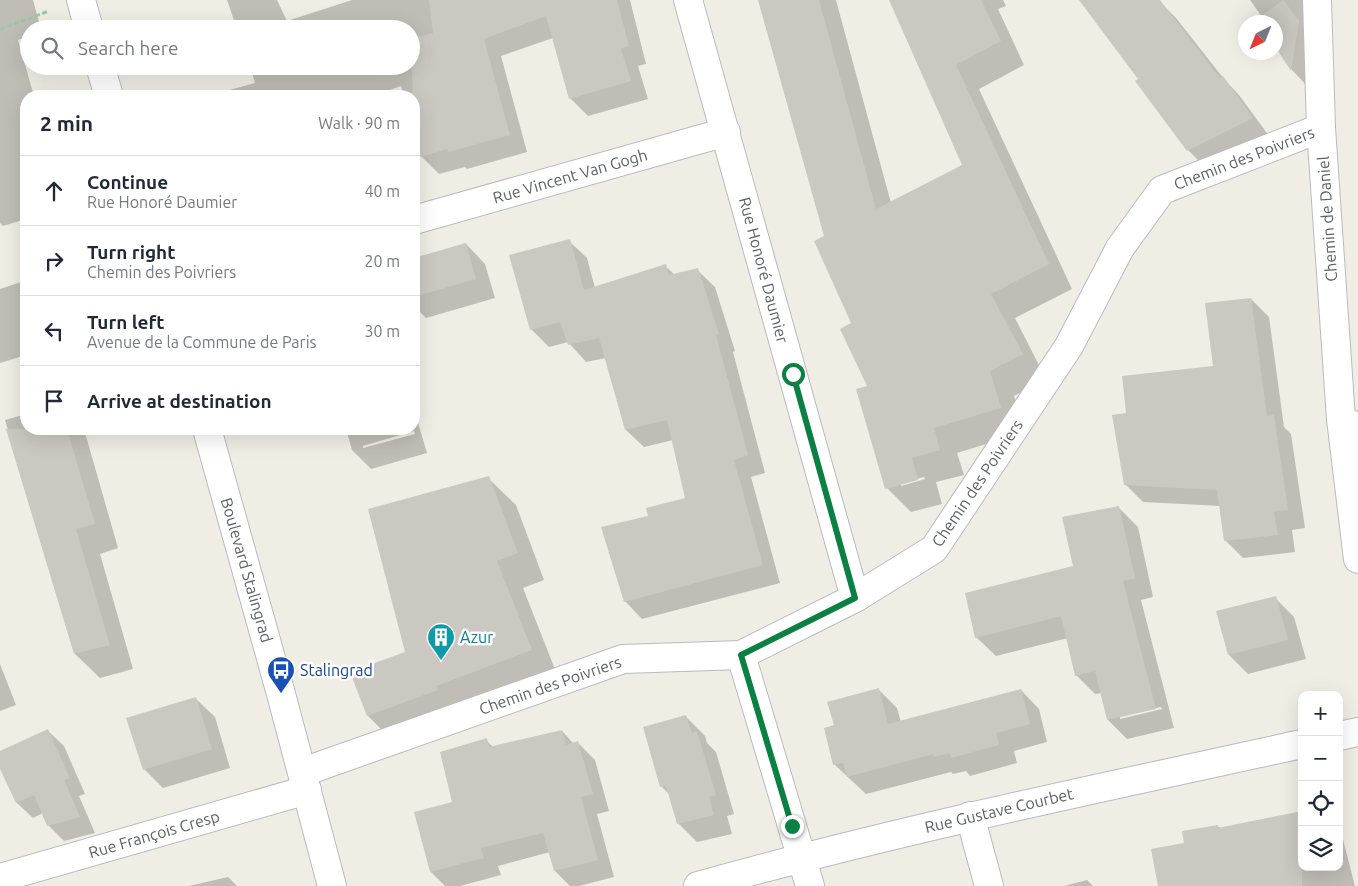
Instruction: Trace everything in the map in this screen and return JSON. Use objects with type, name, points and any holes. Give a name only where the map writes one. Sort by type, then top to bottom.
[{"type":"street","points":[[81,0],[87,20]]},
{"type":"street","name":"Rue Honoré Daumier","points":[[688,0],[855,598]]},
{"type":"street","name":"Chemin de Daniel","points":[[1317,0],[1321,128],[1349,423],[1358,558]]},
{"type":"street","points":[[103,75],[107,90]]},
{"type":"street","name":"Chemin des Poivriers","points":[[305,781],[623,659],[741,655],[855,598],[934,549],[1069,346],[1120,248],[1162,190],[1321,128]]},
{"type":"street","name":"Rue Vincent Van Gogh","points":[[420,218],[726,132]]},
{"type":"street","name":"Boulevard Stalingrad","points":[[209,435],[305,781],[332,886]]},
{"type":"street","points":[[741,655],[810,886]]},
{"type":"street","points":[[1343,735],[1358,732]]},
{"type":"street","name":"Rue Gustave Courbet","points":[[698,886],[802,856],[970,816],[1298,745]]},
{"type":"street","name":"Rue François Cresp","points":[[0,878],[305,781]]},
{"type":"street","points":[[970,816],[989,886]]},
{"type":"path","points":[[26,20],[54,10]]},
{"type":"path","points":[[0,29],[20,22]]},
{"type":"building","points":[[429,0],[617,0],[629,46],[621,49],[631,81],[569,99],[546,16],[484,39],[510,135],[448,152],[447,149],[420,157],[420,90],[413,90],[412,75],[420,75],[420,37],[433,33]]},
{"type":"building","points":[[758,0],[819,0],[876,209],[962,165],[889,0],[981,0],[1001,41],[956,65],[1049,264],[991,294],[1023,354],[990,371],[1001,408],[934,428],[940,450],[912,458],[918,480],[885,489],[856,389],[867,386],[840,329],[851,323],[814,241],[824,236]]},
{"type":"building","points":[[1079,0],[1160,0],[1220,78],[1223,76],[1253,118],[1187,151],[1135,81],[1138,79]]},
{"type":"building","points":[[1283,0],[1299,21],[1291,71],[1283,59],[1283,15],[1263,15]]},
{"type":"building","points":[[570,239],[584,290],[666,264],[669,275],[698,268],[719,334],[716,335],[748,455],[734,460],[763,565],[624,602],[601,527],[648,516],[646,508],[685,498],[667,420],[625,430],[599,338],[568,345],[560,322],[530,330],[509,255]]},
{"type":"building","points":[[466,243],[476,279],[420,295],[420,256]]},
{"type":"building","points":[[1251,298],[1267,416],[1274,415],[1288,510],[1274,512],[1278,535],[1224,541],[1217,490],[1124,485],[1112,415],[1126,413],[1122,376],[1213,366],[1205,303]]},
{"type":"building","points":[[6,429],[20,429],[20,435],[69,435],[95,524],[76,529],[110,645],[74,654]]},
{"type":"building","points":[[489,476],[518,553],[497,561],[532,650],[436,686],[438,690],[367,716],[350,672],[405,652],[368,509]]},
{"type":"building","points":[[1119,506],[1135,578],[1123,581],[1156,709],[1107,720],[1095,671],[1075,676],[1061,616],[975,638],[965,593],[1073,566],[1062,517]]},
{"type":"building","points":[[1276,596],[1288,640],[1228,655],[1216,611]]},
{"type":"building","points":[[879,688],[888,724],[1021,689],[1030,724],[996,733],[999,745],[951,758],[950,753],[934,757],[933,754],[847,777],[843,763],[833,765],[824,728],[834,725],[827,702]]},
{"type":"building","points":[[196,697],[212,749],[143,770],[126,718]]},
{"type":"building","points":[[686,715],[692,733],[697,731],[716,795],[709,797],[714,815],[677,824],[666,786],[660,787],[643,727]]},
{"type":"building","points":[[48,729],[70,778],[64,780],[80,817],[47,826],[34,795],[16,803],[0,769],[0,751]]},
{"type":"building","points":[[562,730],[566,745],[578,741],[593,794],[581,797],[598,860],[554,871],[543,833],[481,848],[484,858],[430,872],[414,812],[452,802],[440,752],[487,738],[489,747]]},
{"type":"building","points":[[1298,812],[1298,871],[1302,871],[1302,886],[1158,886],[1151,849],[1184,843],[1182,831],[1218,825],[1218,828]]},
{"type":"place","name":"Azur","points":[[441,661]]},
{"type":"place","name":"Stalingrad","points":[[281,694]]},
{"type":"route","points":[[792,826],[741,655],[855,598],[793,374]]}]
